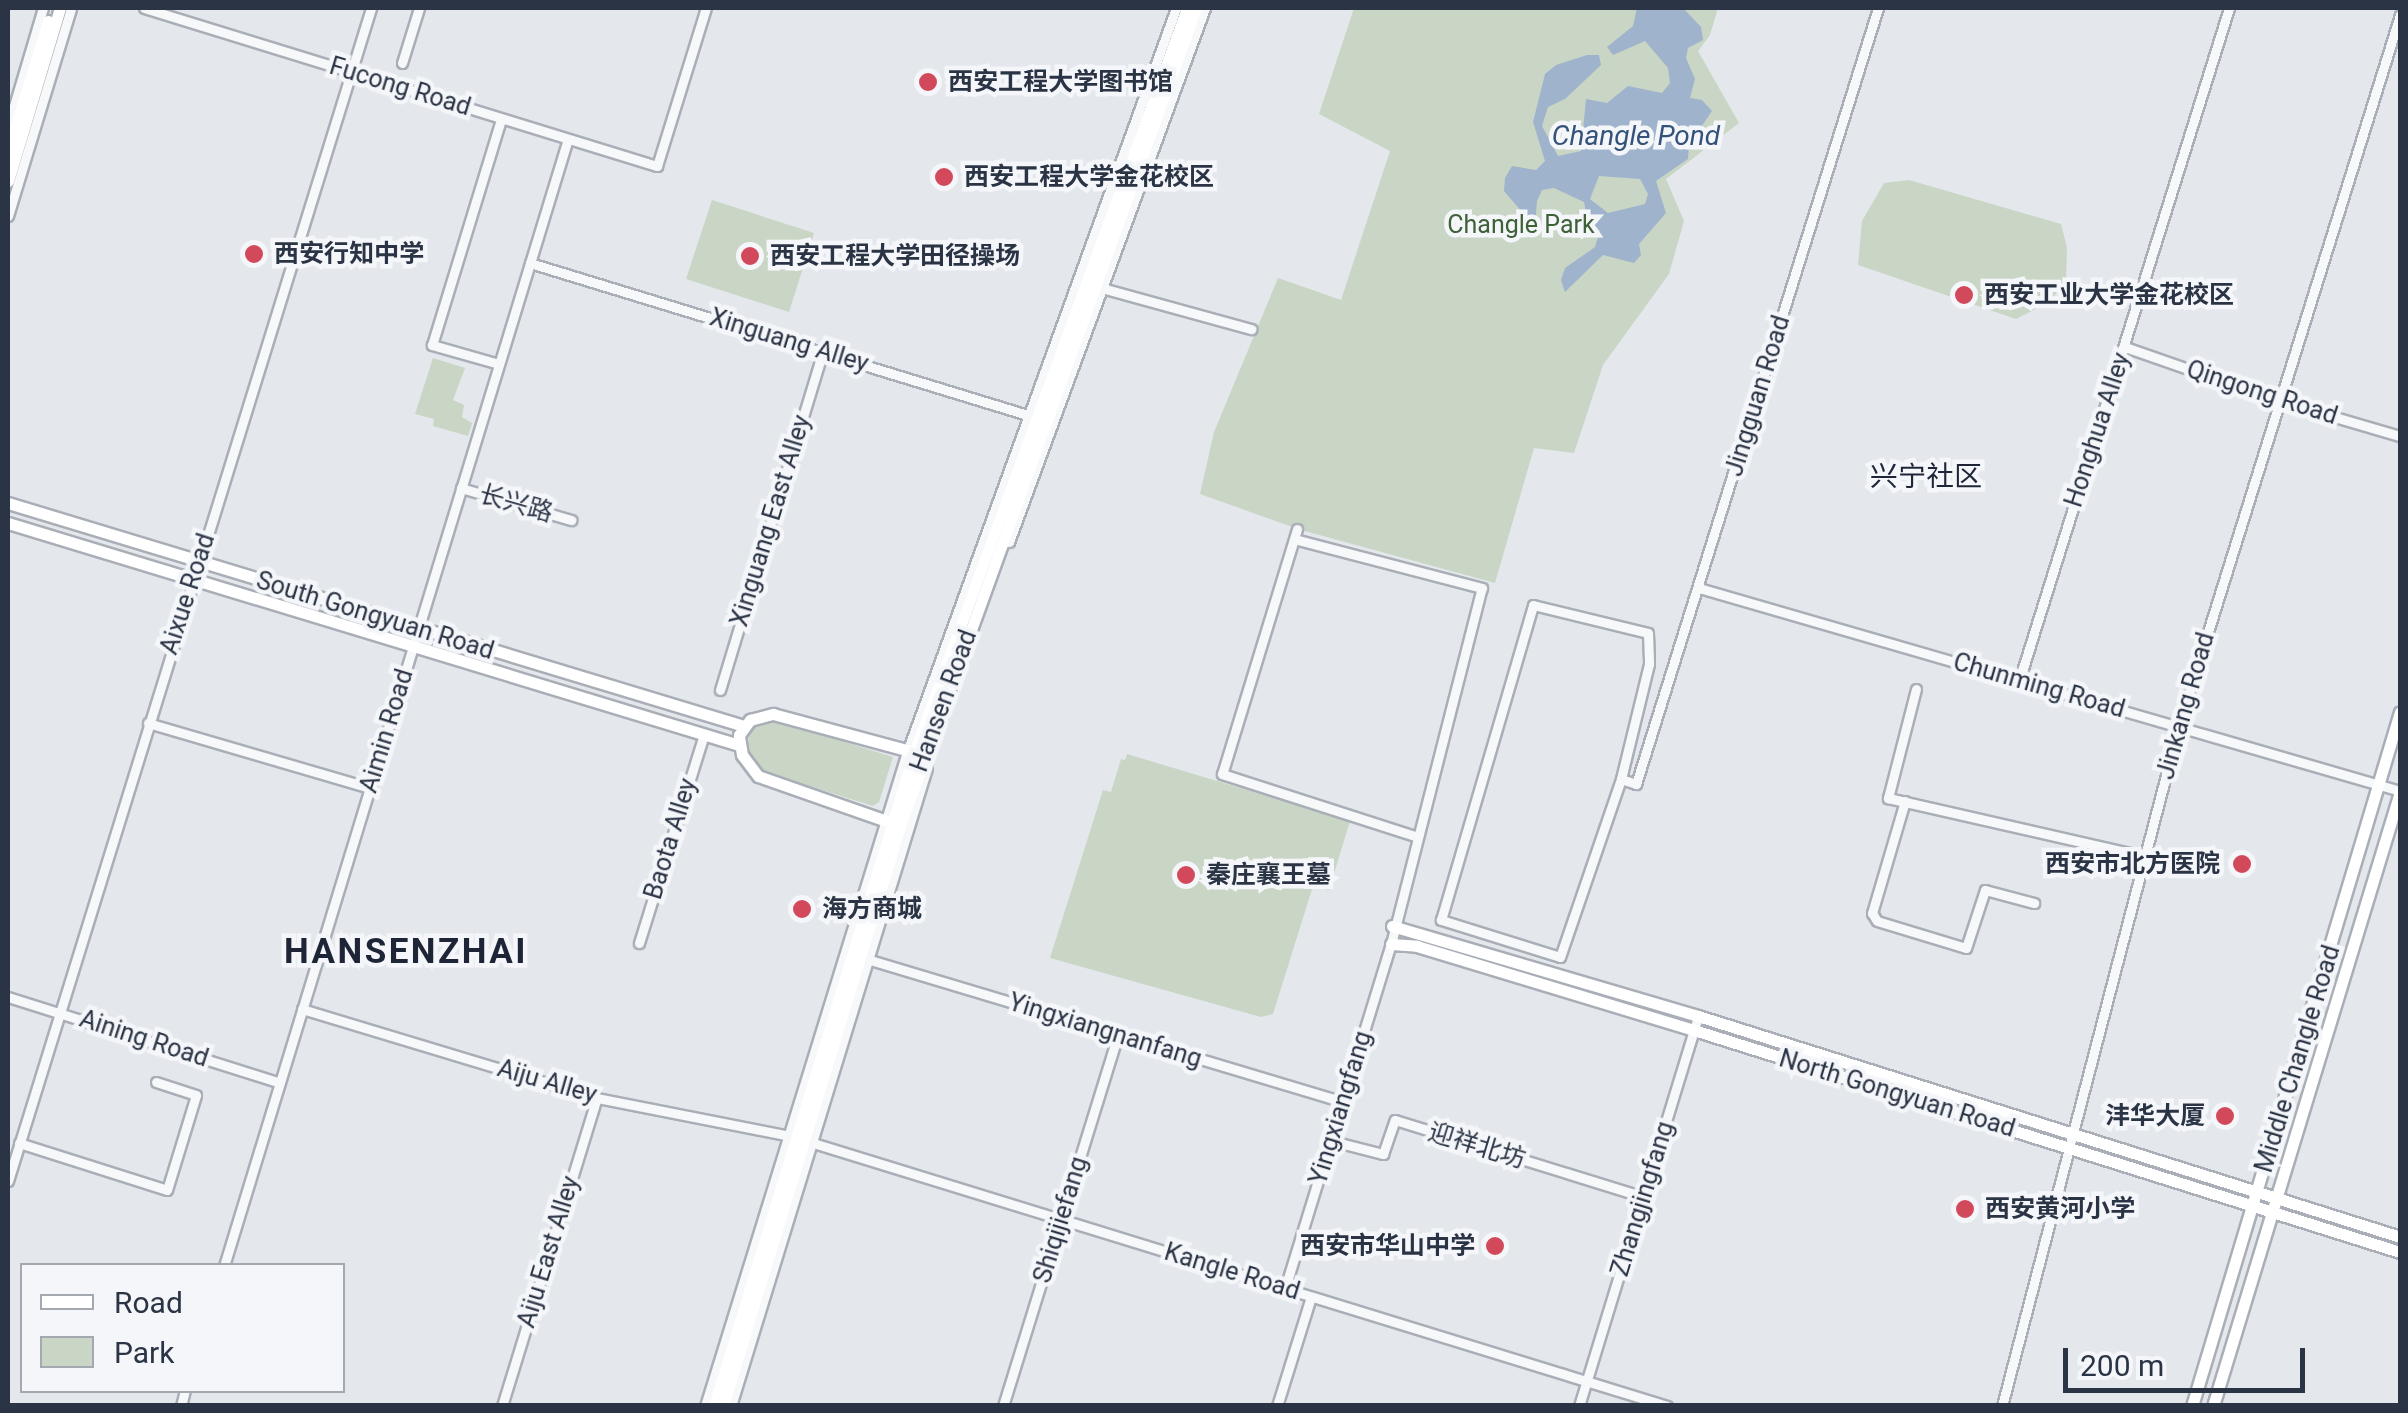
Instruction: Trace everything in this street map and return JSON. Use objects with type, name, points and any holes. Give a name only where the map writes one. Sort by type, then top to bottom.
[{"type":"main road","points":[[8,182],[11,139],[52,8]]},
{"type":"main road","points":[[11,139],[60,8]]},
{"type":"main road","name":"Hansen Road","points":[[723,1406],[800,1139],[919,754],[1187,8]]},
{"type":"main road","name":"Hansen Road","points":[[1038,418],[1196,8]]},
{"type":"main road","name":"South Gongyuan Road","points":[[8,502],[744,726]]},
{"type":"main road","name":"South Gongyuan Road","points":[[8,524],[739,745]]},
{"type":"main road","name":"Middle Changle Road","points":[[2192,1406],[2400,712]]},
{"type":"main road","points":[[896,824],[758,776],[739,745],[744,726],[762,715],[774,714],[919,754]]},
{"type":"main road","name":"Middle Changle Road","points":[[2213,1406],[2400,791]]},
{"type":"main road","name":"North Gongyuan Road","points":[[1392,926],[1698,1016],[2069,1140],[2253,1208],[2400,1252]]},
{"type":"main road","name":"North Gongyuan Road","points":[[1391,944],[1417,946],[2400,1236]]},
{"type":"main road","name":"Hansen Road","points":[[714,1406],[800,1139]]},
{"type":"street","points":[[11,139],[43,8]]},
{"type":"street","points":[[8,216],[71,8]]},
{"type":"street","name":"Fucong Road","points":[[144,8],[657,166],[706,8]]},
{"type":"street","name":"Aixue Road","points":[[8,1181],[11,1158],[19,1144],[190,579],[200,562],[371,8]]},
{"type":"street","points":[[402,63],[419,8]]},
{"type":"street","points":[[919,754],[1038,418],[1176,8]]},
{"type":"street","points":[[919,754],[1102,288],[1204,8]]},
{"type":"street","name":"Jingguan Road","points":[[1620,780],[1636,784],[1878,8]]},
{"type":"street","name":"Honghua Alley","points":[[2019,680],[2229,8]]},
{"type":"street","name":"Jinkang Road","points":[[2002,1406],[2179,725],[2400,15]]},
{"type":"street","points":[[499,364],[432,344],[501,118]]},
{"type":"street","name":"Aimin Road","points":[[225,1263],[568,139]]},
{"type":"street","name":"Xinguang Alley","points":[[530,263],[1038,418]]},
{"type":"street","points":[[1102,288],[1251,330]]},
{"type":"street","name":"Qingong Road","points":[[2125,347],[2280,401],[2400,436]]},
{"type":"street","name":"Xinguang East Alley","points":[[720,690],[822,352]]},
{"type":"street","name":"长兴路","points":[[462,488],[572,520]]},
{"type":"street","name":"Yingxiangfang","points":[[1285,1288],[1391,944],[1415,836],[1482,588],[1296,534],[1222,774],[1415,836]]},
{"type":"street","name":"Chunming Road","points":[[1699,588],[2400,791]]},
{"type":"street","points":[[1534,604],[1648,633],[1649,664],[1620,780],[1560,956],[1441,920],[1534,604]]},
{"type":"street","points":[[1916,689],[1888,798],[2144,856]]},
{"type":"street","points":[[148,722],[370,788]]},
{"type":"street","name":"Baota Alley","points":[[639,943],[704,734]]},
{"type":"street","points":[[1905,801],[1872,913],[1877,921],[1966,948],[1984,890],[2034,904]]},
{"type":"street","points":[[706,1406],[868,960],[896,824]]},
{"type":"street","name":"Yingxiangnanfang","points":[[868,960],[1343,1102]]},
{"type":"street","name":"Aining Road","points":[[8,997],[280,1083]]},
{"type":"street","name":"Aiju Alley","points":[[302,1009],[597,1098],[800,1139]]},
{"type":"street","name":"Zhangjingfang","points":[[1579,1406],[1698,1016]]},
{"type":"street","name":"Shiqijiefang","points":[[1002,1406],[1118,1034]]},
{"type":"street","points":[[19,1144],[167,1190],[196,1095],[156,1082]]},
{"type":"street","name":"Aiju East Alley","points":[[502,1406],[597,1098]]},
{"type":"street","name":"迎祥北坊","points":[[1332,1140],[1383,1154],[1396,1120],[1643,1197]]},
{"type":"street","points":[[730,1406],[800,1139]]},
{"type":"street","name":"Kangle Road","points":[[800,1139],[1668,1406]]},
{"type":"street","points":[[1277,1406],[1312,1297]]},
{"type":"green space","name":"Changle Park","points":[[1354,8],[1718,8],[1710,35],[1698,51],[1739,123],[1666,179],[1684,221],[1669,274],[1603,365],[1574,453],[1534,448],[1495,583],[1301,530],[1200,494],[1214,432],[1278,278],[1341,300],[1390,151],[1319,114]]},
{"type":"green space","points":[[1909,180],[2061,224],[2067,248],[2066,278],[2051,301],[2016,319],[1858,265],[1862,221],[1884,183]]},
{"type":"green space","name":"西安工程大学田径操场","points":[[712,200],[814,233],[789,312],[686,279]]},
{"type":"green space","points":[[433,358],[465,368],[453,400],[464,405],[462,417],[472,423],[468,436],[433,426],[434,419],[415,414]]},
{"type":"green space","points":[[774,720],[893,757],[879,802],[873,806],[759,770],[747,749],[749,734],[758,723]]},
{"type":"green space","points":[[1127,754],[1350,821],[1329,890],[1313,886],[1273,1014],[1261,1017],[1050,958],[1103,790],[1111,792],[1121,759],[1125,760]]},
{"type":"water","name":"Changle Pond","points":[[1637,8],[1683,8],[1701,27],[1703,40],[1688,48],[1686,58],[1695,79],[1690,98],[1702,100],[1712,111],[1689,145],[1688,159],[1656,181],[1666,213],[1639,244],[1641,255],[1634,263],[1603,255],[1565,292],[1561,280],[1565,268],[1595,247],[1600,231],[1587,217],[1584,202],[1554,188],[1542,190],[1535,227],[1504,191],[1505,178],[1512,166],[1536,170],[1545,161],[1533,122],[1545,74],[1556,65],[1599,55],[1601,65],[1565,99],[1548,107],[1542,126],[1558,156],[1581,151],[1586,99],[1607,103],[1628,86],[1662,93],[1670,83],[1668,68],[1645,41],[1613,55],[1607,47],[1633,26]],"holes":[[[1599,176],[1640,179],[1648,194],[1645,204],[1608,213],[1590,199]]]},
{"type":"place","name":"西安工程大学图书馆","points":[[928,82]]},
{"type":"place","name":"西安工程大学金花校区","points":[[944,177]]},
{"type":"place","name":"西安行知中学","points":[[254,254]]},
{"type":"place","name":"西安工程大学田径操场","points":[[750,256]]},
{"type":"place","name":"西安工业大学金花校区","points":[[1964,295]]},
{"type":"place","name":"西安市北方医院","points":[[2242,864]]},
{"type":"place","name":"秦庄襄王墓","points":[[1186,875]]},
{"type":"place","name":"海方商城","points":[[802,909]]},
{"type":"place","name":"沣华大厦","points":[[2225,1116]]},
{"type":"place","name":"西安黄河小学","points":[[1965,1209]]},
{"type":"place","name":"西安市华山中学","points":[[1495,1246]]},
{"type":"district","name":"兴宁社区","points":[[1926,477]]},
{"type":"district","name":"HANSENZHAI","points":[[406,952]]}]
